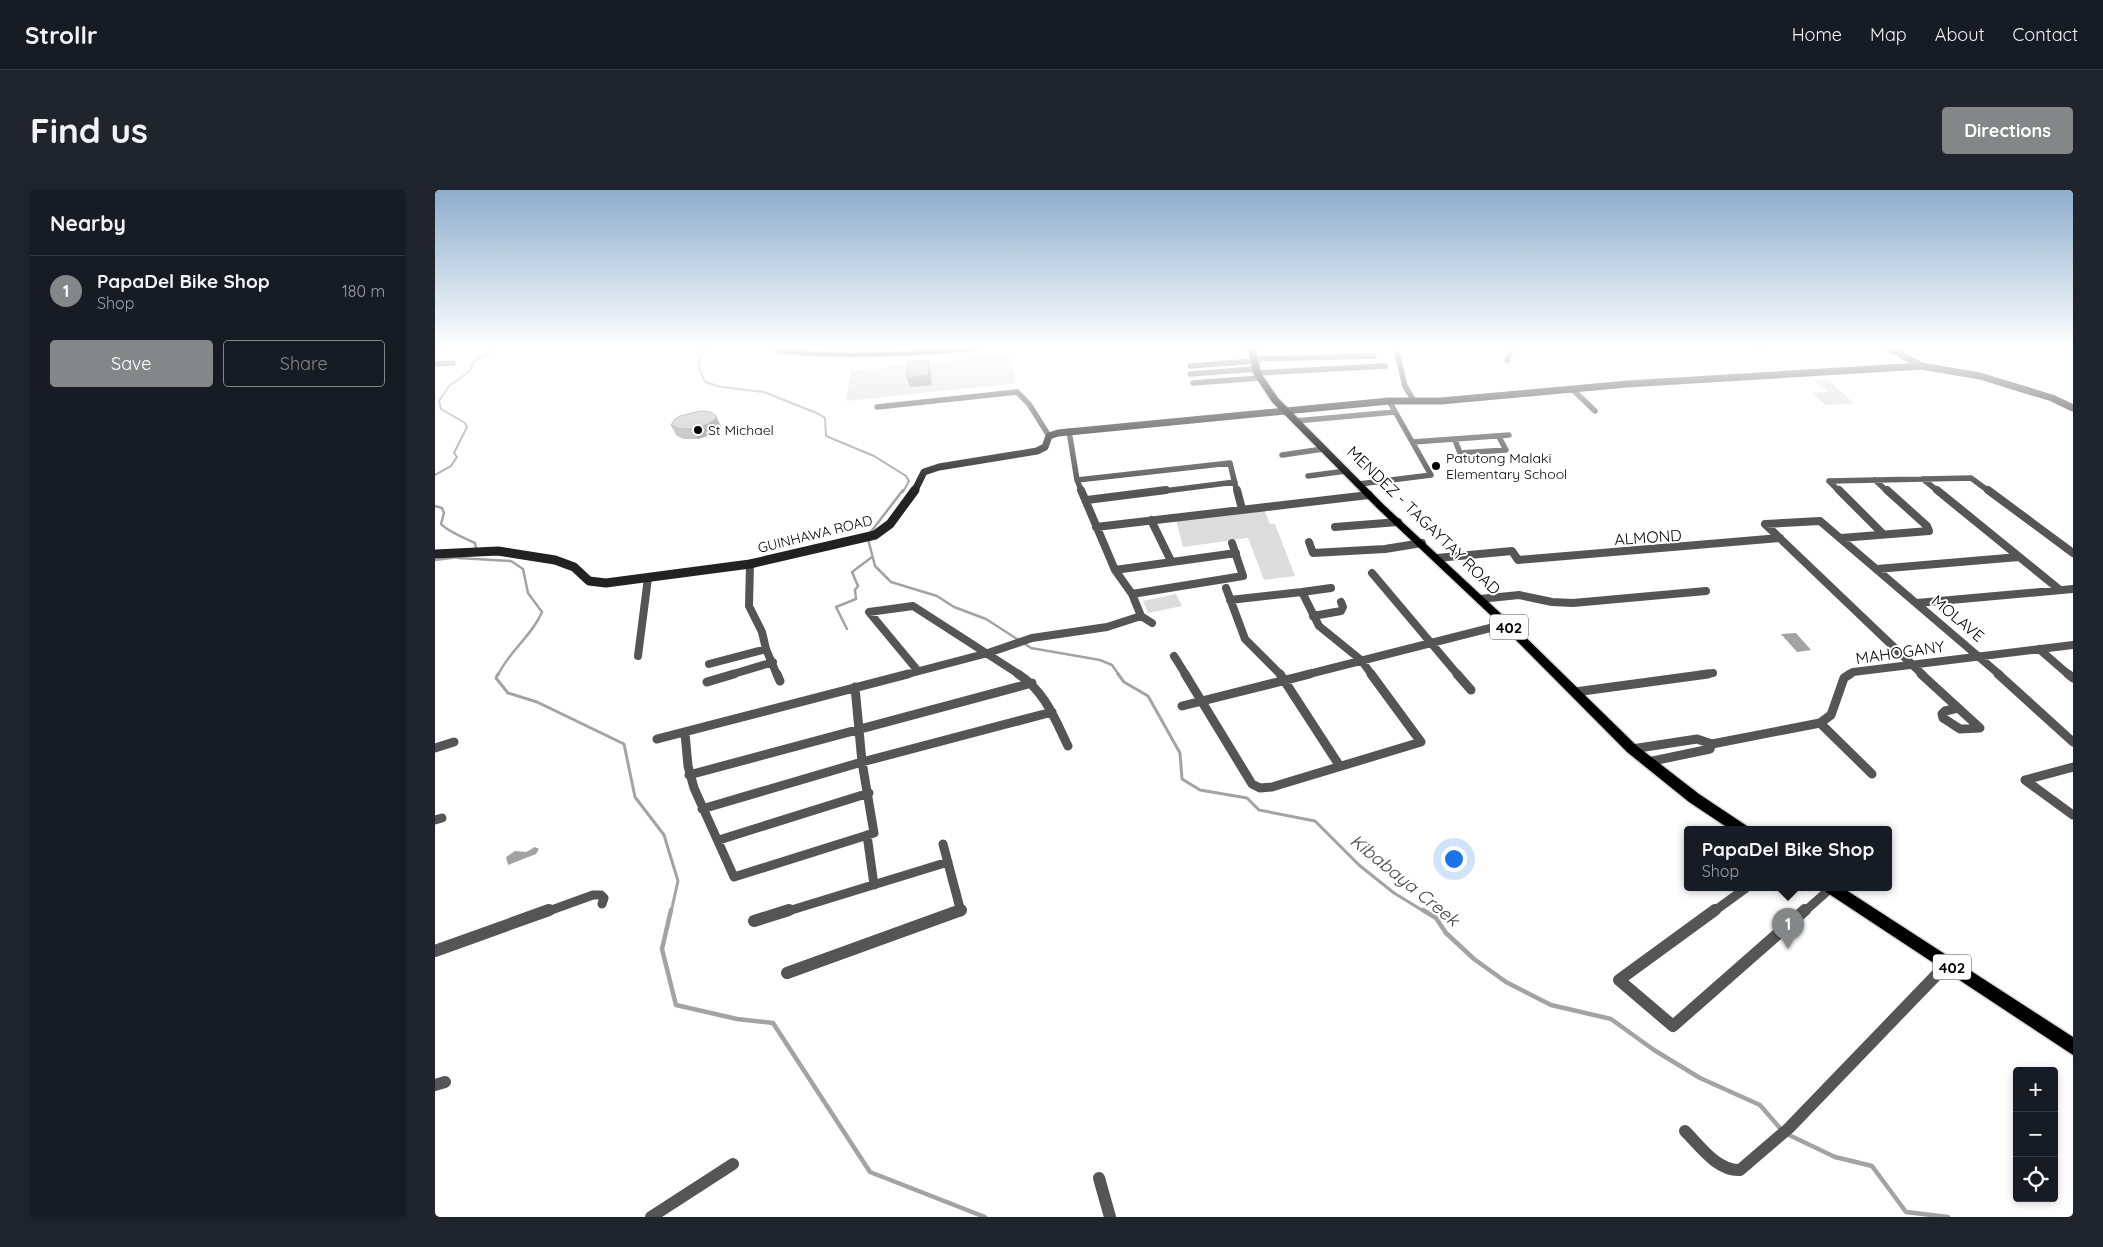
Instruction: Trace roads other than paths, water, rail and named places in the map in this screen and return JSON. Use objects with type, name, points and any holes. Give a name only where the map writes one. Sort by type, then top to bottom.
[{"type":"main road","name":"402","points":[[1273,397],[1286,411]]},
{"type":"main road","name":"MENDEZ - TAGAYTAY ROAD","points":[[1286,411],[1369,495],[1506,624],[1632,749],[1694,798],[1736,826]]},
{"type":"main road","name":"402","points":[[1836,891],[2073,1047]]},
{"type":"street","points":[[877,407],[971,397]]},
{"type":"street","points":[[1022,397],[1029,404],[1049,436]]},
{"type":"street","points":[[1412,397],[1414,401]]},
{"type":"street","name":"GUINHAWA ROAD","points":[[435,554],[498,551],[555,560],[574,567],[589,581],[597,582],[648,578],[750,564],[875,535],[883,531],[890,524],[914,492],[924,472],[939,467],[1037,451],[1045,447],[1049,436],[1069,431],[1364,404],[1468,397]]},
{"type":"street","points":[[1580,397],[1595,411]]},
{"type":"street","points":[[2048,397],[2073,408]]},
{"type":"street","points":[[1359,484],[1429,477],[1431,475],[1389,402]]},
{"type":"street","points":[[1364,404],[1371,414]]},
{"type":"street","points":[[1295,420],[1395,412]]},
{"type":"street","points":[[1069,431],[1077,480],[1087,500],[1096,527],[1115,570],[1132,594],[1141,616],[1152,623]]},
{"type":"street","points":[[1413,442],[1499,437],[1509,434]]},
{"type":"street","points":[[1455,440],[1460,453],[1506,450],[1499,437]]},
{"type":"street","points":[[1283,455],[1323,449]]},
{"type":"street","points":[[1077,480],[1229,463],[1242,509]]},
{"type":"street","points":[[1308,476],[1346,471]]},
{"type":"street","points":[[1883,534],[1829,481],[1971,478],[2073,553]]},
{"type":"street","points":[[1923,479],[2059,590]]},
{"type":"street","points":[[1841,538],[1929,531],[1927,526],[1875,480]]},
{"type":"street","points":[[1087,500],[1235,482]]},
{"type":"street","points":[[1096,527],[1369,495]]},
{"type":"street","points":[[1151,520],[1171,562]]},
{"type":"street","name":"MOLAVE","points":[[1782,540],[1765,524],[1821,520],[1979,656],[2073,742]]},
{"type":"street","points":[[1335,527],[1398,522]]},
{"type":"street","points":[[1752,542],[1782,540],[1910,665],[1959,708]]},
{"type":"street","points":[[1309,542],[1313,553],[1385,549],[1422,543]]},
{"type":"street","name":"ALMOND","points":[[1437,558],[1512,552],[1518,560],[1752,542]]},
{"type":"street","points":[[1132,594],[1243,576],[1232,543]]},
{"type":"street","points":[[1115,570],[1236,553]]},
{"type":"street","points":[[1877,569],[2019,557]]},
{"type":"street","points":[[750,564],[749,606],[762,632],[766,649],[781,681]]},
{"type":"street","points":[[1372,573],[1471,690]]},
{"type":"street","points":[[638,656],[648,578]]},
{"type":"street","points":[[1226,588],[1239,627],[1245,638],[1285,679],[1339,765]]},
{"type":"street","points":[[1230,600],[1331,588]]},
{"type":"street","points":[[1917,603],[2073,589]]},
{"type":"street","points":[[1480,600],[1519,595],[1552,602],[1573,603],[1705,591]]},
{"type":"street","points":[[1174,656],[1204,702],[1252,784],[1260,788],[1272,787],[1339,765],[1421,742],[1361,660],[1319,626],[1302,592]]},
{"type":"street","points":[[1313,616],[1341,611],[1343,608],[1341,602]]},
{"type":"street","points":[[918,671],[869,612],[913,606],[988,653],[1032,683],[1052,712],[1068,746]]},
{"type":"street","points":[[657,739],[988,653],[1032,638],[1107,626],[1141,616]]},
{"type":"street","points":[[1182,706],[1204,702],[1285,679],[1506,624]]},
{"type":"street","name":"MAHOGANY","points":[[1820,723],[1831,714],[1844,678],[1853,672],[2073,645]]},
{"type":"street","points":[[709,664],[766,649]]},
{"type":"street","points":[[2039,649],[2073,678]]},
{"type":"street","points":[[707,682],[773,662]]},
{"type":"street","points":[[1575,692],[1713,673]]},
{"type":"street","points":[[689,775],[1032,683]]},
{"type":"street","points":[[685,733],[689,775],[702,809],[719,840],[734,877],[873,833],[869,793],[862,762],[855,687]]},
{"type":"street","points":[[702,809],[862,762],[1052,712]]},
{"type":"street","points":[[1632,749],[1697,739],[1712,744],[1820,723],[1872,774]]},
{"type":"street","points":[[435,748],[454,742]]},
{"type":"street","points":[[1665,744],[1675,757]]},
{"type":"street","points":[[1648,762],[1710,749],[1712,744]]},
{"type":"street","points":[[2073,768],[2025,780],[2073,816]]},
{"type":"street","points":[[719,840],[869,793]]},
{"type":"street","points":[[867,835],[874,884]]},
{"type":"street","points":[[787,972],[961,912],[943,844]]},
{"type":"street","points":[[754,921],[948,862]]},
{"type":"street","points":[[1742,891],[1619,980],[1673,1026],[1828,891]]},
{"type":"street","points":[[435,951],[593,895],[601,895],[604,898],[602,904]]},
{"type":"street","points":[[1685,1131],[1724,1168],[1735,1171],[1740,1170],[1777,1136],[1789,1128],[1947,964]]},
{"type":"street","points":[[651,1217],[733,1164]]},
{"type":"street","points":[[1099,1178],[1110,1217]]},
{"type":"waterway","name":"Kibabaya Creek","points":[[435,475],[451,466],[457,457],[454,453],[467,427],[465,423],[441,409],[439,401],[442,397]]},
{"type":"waterway","name":"Kibabaya Creek","points":[[776,397],[819,414],[825,418],[826,436],[874,456],[906,476],[909,481],[903,492]]},
{"type":"waterway","name":"Kibabaya Creek","points":[[870,533],[903,490]]},
{"type":"waterway","name":"Kibabaya Creek","points":[[435,506],[442,508],[444,513],[441,524],[452,532],[475,543],[476,548],[474,549]]},
{"type":"waterway","name":"Kibabaya Creek","points":[[868,539],[875,566],[891,582],[937,596],[954,607],[986,619],[1031,648],[1100,660],[1112,665],[1119,675]]},
{"type":"waterway","name":"Kibabaya Creek","points":[[435,560],[459,557]]},
{"type":"waterway","points":[[847,629],[836,607],[856,599],[855,590],[858,586],[852,572],[872,557]]},
{"type":"waterway","points":[[458,558],[511,561],[523,569],[528,593],[542,612],[538,621],[508,658],[498,675]]},
{"type":"waterway","points":[[498,674],[496,678],[508,693],[537,702],[624,744],[635,797],[664,835],[678,881],[671,912]]},
{"type":"waterway","name":"Kibabaya Creek","points":[[1118,674],[1124,682],[1148,696],[1180,753],[1182,779],[1200,790],[1247,798],[1259,810],[1315,821],[1359,865],[1394,893],[1425,912]]},
{"type":"waterway","points":[[671,910],[662,949],[676,1005],[737,1019],[773,1023],[870,1172],[985,1217]]},
{"type":"waterway","name":"Kibabaya Creek","points":[[1423,910],[1436,918],[1446,933],[1474,959],[1506,982],[1551,1005],[1611,1019],[1654,1050],[1700,1078],[1760,1105],[1779,1127]]},
{"type":"waterway","name":"Kibabaya Creek","points":[[1789,1135],[1835,1157],[1872,1166],[1906,1212],[1948,1217]]},
{"type":"place","name":"St Michael","points":[[698,430]]},
{"type":"place","name":"Patutong Malaki Elementary School","points":[[1436,466]]},
{"type":"place","name":"PapaDel Bike Shop","points":[[1788,949]]}]
